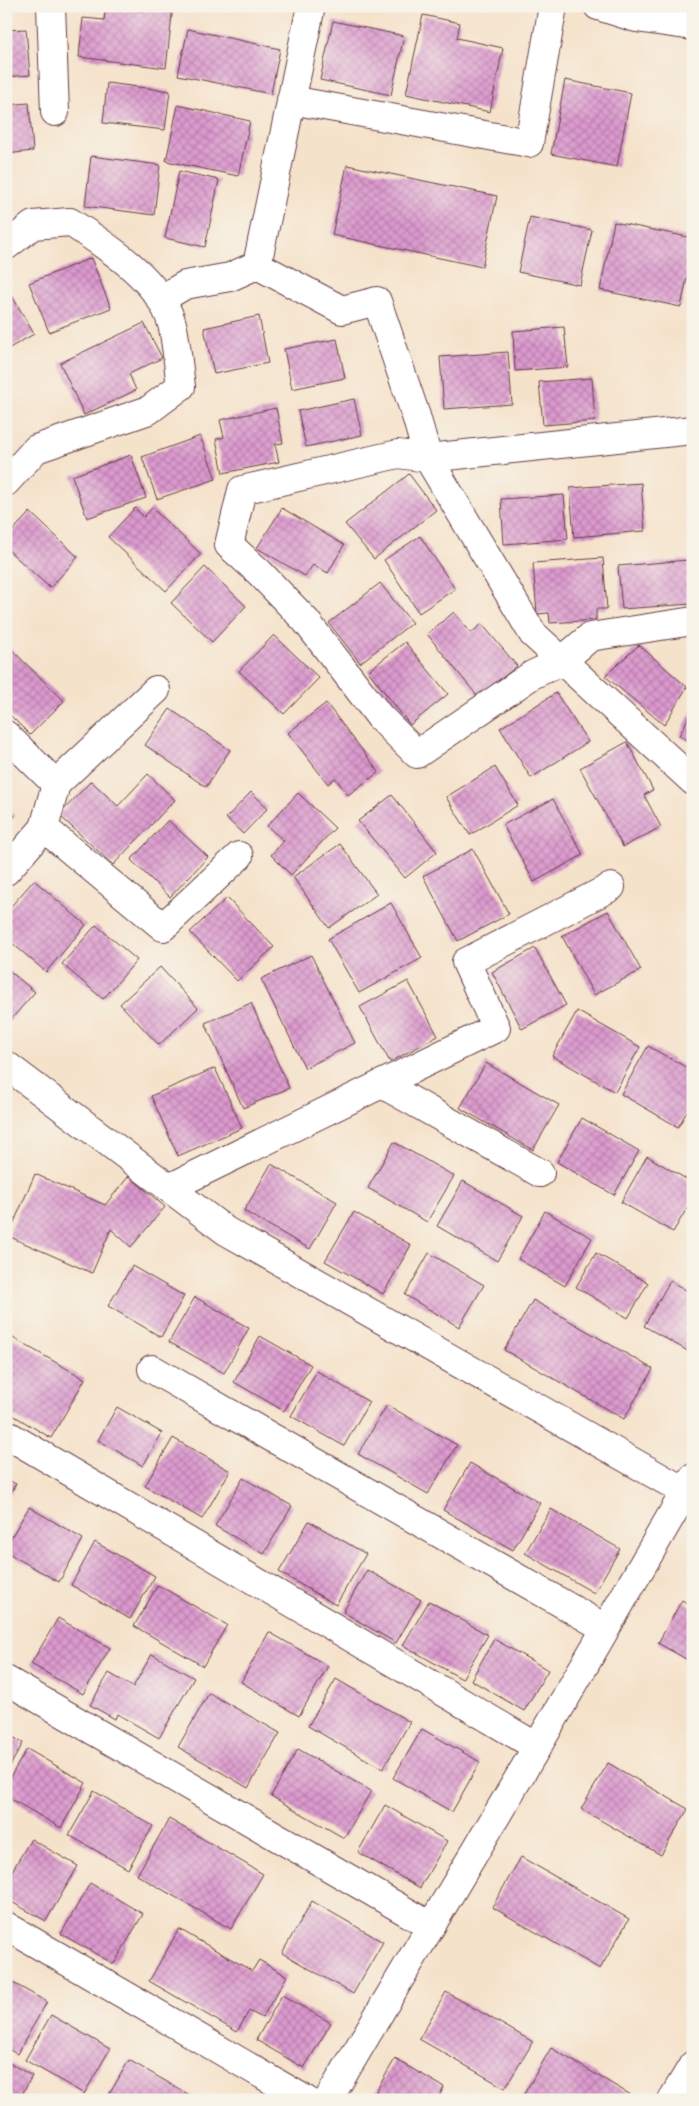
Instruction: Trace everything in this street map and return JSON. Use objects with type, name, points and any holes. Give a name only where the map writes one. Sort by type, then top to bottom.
[{"type":"street","points":[[50,6],[56,112]]},
{"type":"street","points":[[257,265],[311,6]]},
{"type":"street","points":[[291,100],[529,143],[553,6]]},
{"type":"street","points":[[598,6],[636,18],[693,26]]},
{"type":"street","points":[[6,246],[33,225],[70,222],[129,264],[161,298],[172,324],[181,386],[149,410],[36,448],[6,482]]},
{"type":"street","points":[[161,298],[185,285],[230,277],[257,265]]},
{"type":"street","points":[[257,265],[342,310],[377,301],[416,416],[428,458],[533,634],[693,781]]},
{"type":"street","points":[[693,430],[428,458],[398,454],[242,490],[229,545],[259,572],[306,621],[380,717],[417,754],[532,675],[562,661],[590,637],[693,621]]},
{"type":"street","points":[[6,871],[44,828],[56,784],[156,690]]},
{"type":"street","points":[[6,735],[56,784]]},
{"type":"street","points":[[44,828],[164,928],[239,856]]},
{"type":"street","points":[[169,1188],[496,1028],[466,962],[611,887]]},
{"type":"street","points":[[6,1065],[226,1230],[688,1484],[537,1747],[328,2100]]},
{"type":"street","points":[[382,1084],[540,1173]]},
{"type":"street","points":[[152,1369],[605,1628]]},
{"type":"street","points":[[6,1434],[537,1747]]},
{"type":"street","points":[[6,1680],[431,1926]]},
{"type":"street","points":[[6,1926],[306,2100]]},
{"type":"street","points":[[672,2100],[693,2065]]},
{"type":"building","points":[[106,6],[144,11],[144,6],[173,6],[166,68],[79,57],[83,18],[104,20]]},
{"type":"building","points":[[423,15],[460,23],[457,38],[503,48],[490,112],[406,94]]},
{"type":"building","points":[[333,21],[404,36],[391,95],[320,80]]},
{"type":"building","points":[[26,29],[30,75],[6,77],[6,30]]},
{"type":"building","points":[[188,29],[280,49],[271,94],[178,75]]},
{"type":"building","points":[[565,80],[631,93],[617,167],[551,154]]},
{"type":"building","points":[[107,83],[170,91],[165,130],[103,123]]},
{"type":"building","points":[[29,103],[33,151],[6,154],[6,105]]},
{"type":"building","points":[[178,105],[250,121],[238,176],[166,161]]},
{"type":"building","points":[[91,156],[160,165],[154,215],[85,206]]},
{"type":"building","points":[[347,165],[497,196],[482,267],[332,235]]},
{"type":"building","points":[[179,171],[219,180],[205,247],[165,238]]},
{"type":"building","points":[[530,217],[592,230],[580,285],[518,272]]},
{"type":"building","points":[[614,222],[693,238],[693,249],[681,307],[600,290]]},
{"type":"building","points":[[91,258],[111,308],[49,332],[29,283]]},
{"type":"building","points":[[11,294],[34,334],[6,350],[6,297]]},
{"type":"building","points":[[259,316],[268,363],[214,374],[204,328]]},
{"type":"building","points":[[144,323],[162,358],[129,374],[136,390],[84,415],[60,363]]},
{"type":"building","points":[[564,327],[568,367],[515,371],[513,331]]},
{"type":"building","points":[[337,339],[345,378],[292,389],[284,349]]},
{"type":"building","points":[[508,352],[512,404],[444,409],[440,357]]},
{"type":"building","points":[[592,378],[595,421],[543,425],[539,382]]},
{"type":"building","points":[[354,399],[362,435],[306,447],[298,411]]},
{"type":"building","points":[[276,408],[283,443],[275,444],[279,462],[223,473],[216,439],[224,437],[220,420]]},
{"type":"building","points":[[200,436],[216,479],[157,499],[142,457]]},
{"type":"building","points":[[131,455],[146,498],[87,518],[72,476]]},
{"type":"building","points":[[409,474],[436,510],[374,559],[345,524]]},
{"type":"building","points":[[641,483],[645,531],[574,537],[570,488]]},
{"type":"building","points":[[564,495],[568,539],[504,544],[501,499]]},
{"type":"building","points":[[135,508],[144,517],[152,508],[201,554],[166,591],[108,537]]},
{"type":"building","points":[[282,508],[344,545],[328,573],[313,565],[305,576],[257,548]]},
{"type":"building","points":[[30,512],[78,557],[50,588],[6,548],[6,538]]},
{"type":"building","points":[[420,536],[455,589],[419,613],[384,560]]},
{"type":"building","points":[[603,558],[607,609],[596,609],[596,620],[550,623],[549,613],[537,614],[533,563]]},
{"type":"building","points":[[688,560],[691,604],[622,609],[618,566]]},
{"type":"building","points":[[205,567],[246,606],[212,642],[171,603]]},
{"type":"building","points":[[380,583],[412,623],[360,663],[329,623]]},
{"type":"building","points":[[454,612],[471,633],[482,624],[517,666],[478,697],[427,634]]},
{"type":"building","points":[[274,635],[319,678],[284,714],[239,671]]},
{"type":"building","points":[[405,642],[448,694],[410,725],[368,671]]},
{"type":"building","points":[[6,644],[64,701],[30,735],[6,711]]},
{"type":"building","points":[[639,645],[687,687],[664,725],[605,676]]},
{"type":"building","points":[[556,693],[588,742],[531,778],[500,728]]},
{"type":"building","points":[[326,703],[379,772],[348,795],[335,778],[328,784],[288,733]]},
{"type":"building","points":[[170,709],[230,750],[206,787],[145,745]]},
{"type":"building","points":[[693,709],[693,743],[679,736]]},
{"type":"building","points":[[627,742],[653,790],[644,795],[661,827],[623,847],[580,768]]},
{"type":"building","points":[[495,767],[518,805],[470,835],[446,797]]},
{"type":"building","points":[[148,774],[175,800],[113,865],[59,815],[91,781],[118,806]]},
{"type":"building","points":[[251,792],[268,808],[243,834],[226,818]]},
{"type":"building","points":[[298,793],[335,828],[291,875],[271,855],[284,841],[267,826]]},
{"type":"building","points":[[392,795],[437,852],[405,878],[358,821]]},
{"type":"building","points":[[553,799],[583,855],[534,882],[503,825]]},
{"type":"building","points":[[6,807],[15,816],[6,824]]},
{"type":"building","points":[[168,820],[208,857],[170,897],[131,860]]},
{"type":"building","points":[[340,844],[377,894],[329,928],[293,877]]},
{"type":"building","points":[[473,849],[509,914],[458,941],[423,876]]},
{"type":"building","points":[[34,880],[86,925],[46,972],[6,938],[6,912]]},
{"type":"building","points":[[227,898],[274,947],[237,981],[190,932]]},
{"type":"building","points":[[391,903],[422,958],[359,993],[328,939]]},
{"type":"building","points":[[608,911],[641,970],[594,995],[562,936]]},
{"type":"building","points":[[96,925],[137,960],[103,999],[62,964]]},
{"type":"building","points":[[535,948],[566,1005],[522,1029],[492,972]]},
{"type":"building","points":[[311,955],[355,1043],[305,1068],[261,979]]},
{"type":"building","points":[[160,967],[198,1008],[159,1045],[120,1004]]},
{"type":"building","points":[[6,968],[35,992],[6,1025]]},
{"type":"building","points":[[408,981],[438,1036],[390,1062],[360,1007]]},
{"type":"building","points":[[251,1003],[289,1088],[243,1108],[205,1023]]},
{"type":"building","points":[[577,1011],[640,1047],[615,1092],[552,1056]]},
{"type":"building","points":[[648,1046],[693,1071],[693,1101],[678,1127],[621,1094]]},
{"type":"building","points":[[486,1063],[559,1105],[533,1150],[460,1108]]},
{"type":"building","points":[[215,1068],[242,1128],[178,1156],[151,1096]]},
{"type":"building","points":[[582,1118],[639,1151],[614,1195],[557,1162]]},
{"type":"building","points":[[394,1142],[454,1176],[427,1222],[368,1188]]},
{"type":"building","points":[[647,1156],[693,1183],[693,1198],[673,1232],[621,1202]]},
{"type":"building","points":[[271,1164],[337,1202],[310,1249],[244,1211]]},
{"type":"building","points":[[35,1174],[105,1205],[129,1176],[165,1207],[131,1247],[111,1229],[92,1273],[8,1236]]},
{"type":"building","points":[[463,1181],[523,1216],[497,1261],[437,1226]]},
{"type":"building","points":[[545,1211],[592,1238],[565,1286],[518,1259]]},
{"type":"building","points":[[354,1212],[411,1245],[383,1294],[325,1261]]},
{"type":"building","points":[[429,1253],[484,1285],[459,1327],[405,1295]]},
{"type":"building","points":[[596,1253],[648,1283],[628,1318],[576,1287]]},
{"type":"building","points":[[132,1266],[184,1296],[161,1337],[108,1306]]},
{"type":"building","points":[[670,1281],[693,1294],[693,1354],[644,1326]]},
{"type":"building","points":[[195,1297],[249,1328],[224,1373],[169,1342]]},
{"type":"building","points":[[533,1300],[653,1369],[624,1419],[504,1350]]},
{"type":"building","points":[[6,1334],[85,1379],[51,1438],[6,1411]]},
{"type":"building","points":[[260,1336],[311,1365],[284,1411],[234,1382]]},
{"type":"building","points":[[317,1371],[369,1402],[344,1446],[291,1416]]},
{"type":"building","points":[[387,1405],[457,1445],[428,1494],[358,1454]]},
{"type":"building","points":[[117,1407],[162,1433],[143,1466],[98,1440]]},
{"type":"building","points":[[173,1438],[230,1471],[202,1519],[145,1486]]},
{"type":"building","points":[[470,1463],[540,1503],[513,1550],[443,1510]]},
{"type":"building","points":[[243,1478],[292,1506],[264,1554],[215,1526]]},
{"type":"building","points":[[6,1479],[16,1484],[6,1501]]},
{"type":"building","points":[[29,1507],[83,1539],[59,1582],[6,1552],[6,1546]]},
{"type":"building","points":[[551,1509],[620,1549],[594,1593],[525,1553]]},
{"type":"building","points":[[309,1521],[366,1554],[336,1605],[279,1572]]},
{"type":"building","points":[[95,1542],[155,1576],[130,1619],[71,1585]]},
{"type":"building","points":[[367,1570],[421,1600],[396,1643],[343,1612]]},
{"type":"building","points":[[158,1585],[227,1625],[203,1666],[134,1626]]},
{"type":"building","points":[[682,1600],[693,1607],[693,1663],[658,1643]]},
{"type":"building","points":[[429,1601],[488,1635],[462,1679],[403,1645]]},
{"type":"building","points":[[58,1618],[110,1648],[83,1694],[31,1664]]},
{"type":"building","points":[[269,1632],[328,1666],[299,1716],[241,1682]]},
{"type":"building","points":[[494,1639],[548,1670],[524,1711],[471,1680]]},
{"type":"building","points":[[152,1654],[194,1678],[159,1738],[117,1714],[115,1719],[90,1705],[109,1673],[133,1687]]},
{"type":"building","points":[[336,1679],[410,1722],[383,1769],[308,1726]]},
{"type":"building","points":[[209,1693],[280,1733],[248,1788],[178,1747]]},
{"type":"building","points":[[422,1729],[480,1762],[452,1812],[393,1778]]},
{"type":"building","points":[[6,1733],[23,1743],[6,1773]]},
{"type":"building","points":[[27,1749],[86,1783],[61,1828],[6,1796],[6,1784]]},
{"type":"building","points":[[298,1749],[371,1791],[344,1838],[271,1796]]},
{"type":"building","points":[[608,1763],[688,1809],[661,1855],[581,1809]]},
{"type":"building","points":[[94,1791],[153,1826],[128,1869],[69,1835]]},
{"type":"building","points":[[385,1805],[447,1841],[420,1888],[358,1852]]},
{"type":"building","points":[[169,1819],[263,1874],[231,1929],[137,1875]]},
{"type":"building","points":[[31,1839],[78,1866],[46,1921],[6,1899],[6,1881]]},
{"type":"building","points":[[521,1857],[629,1919],[600,1969],[492,1907]]},
{"type":"building","points":[[90,1883],[143,1914],[114,1964],[61,1934]]},
{"type":"building","points":[[312,1901],[383,1942],[353,1994],[282,1953]]},
{"type":"building","points":[[179,1929],[252,1971],[259,1960],[287,1976],[262,2018],[249,2011],[237,2032],[149,1981]]},
{"type":"building","points":[[8,1980],[47,2002],[17,2054],[6,2048],[6,1983]]},
{"type":"building","points":[[446,1992],[533,2042],[505,2088],[419,2039]]},
{"type":"building","points":[[282,1995],[331,2023],[304,2068],[256,2040]]},
{"type":"building","points":[[51,2015],[110,2049],[84,2094],[25,2060]]},
{"type":"building","points":[[551,2048],[631,2095],[628,2100],[521,2099]]},
{"type":"building","points":[[395,2059],[444,2087],[437,2100],[371,2100]]},
{"type":"building","points":[[129,2060],[193,2097],[192,2100],[106,2100]]},
{"type":"building","points":[[6,2061],[32,2076],[19,2100],[6,2100]]}]
